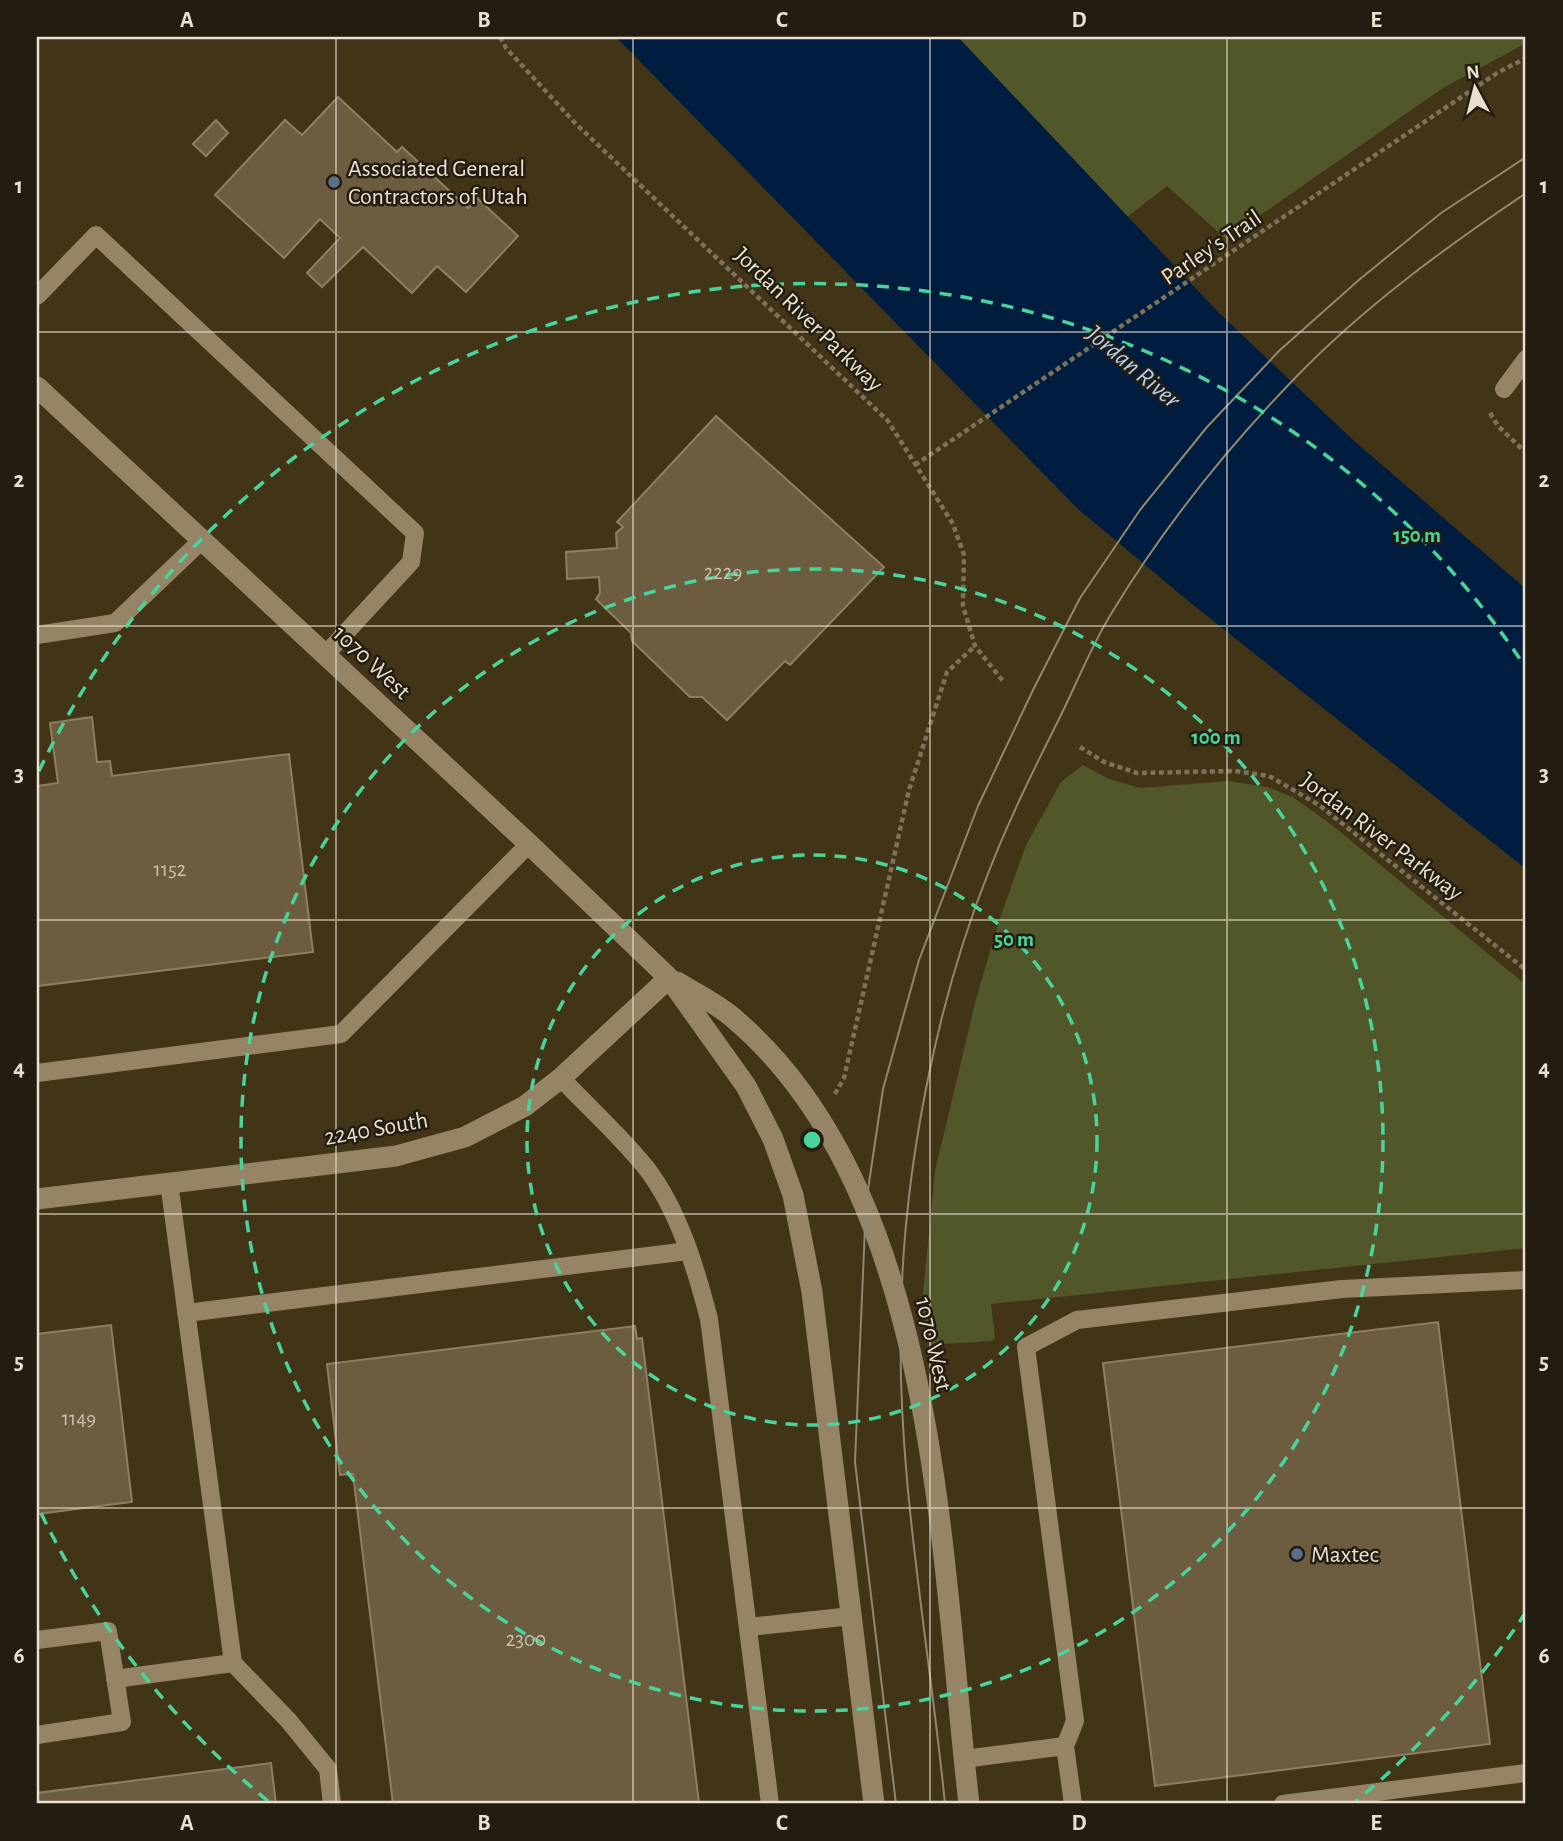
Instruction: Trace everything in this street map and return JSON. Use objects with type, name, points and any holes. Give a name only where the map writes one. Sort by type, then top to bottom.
[{"type":"street","name":"1070 West","points":[[37,387],[529,844],[669,978],[746,1086],[773,1139],[793,1195],[812,1292],[874,1804]]},
{"type":"street","name":"1070 West","points":[[669,978],[730,1014],[765,1048],[821,1119],[866,1203],[901,1311],[933,1474],[969,1804]]},
{"type":"street","name":"2240 South","points":[[37,1199],[396,1156],[465,1137],[525,1107],[561,1078],[669,978]]},
{"type":"lane","points":[[37,296],[96,235],[415,533],[411,562],[326,655]]},
{"type":"lane","points":[[1504,389],[1526,359]]},
{"type":"lane","points":[[37,635],[115,623],[202,540]]},
{"type":"lane","points":[[37,1073],[341,1034],[529,844]]},
{"type":"lane","points":[[561,1078],[647,1170],[688,1251],[709,1319],[770,1804]]},
{"type":"lane","points":[[169,1182],[233,1663],[288,1720],[328,1769],[332,1804]]},
{"type":"lane","points":[[186,1313],[688,1251]]},
{"type":"lane","points":[[1073,1804],[1065,1746],[1075,1721],[1026,1348],[1077,1320],[1342,1289],[1526,1280]]},
{"type":"lane","points":[[749,1627],[852,1616]]},
{"type":"lane","points":[[37,1640],[108,1631],[122,1722],[37,1735]]},
{"type":"lane","points":[[115,1679],[233,1663]]},
{"type":"lane","points":[[964,1759],[1065,1746]]},
{"type":"lane","points":[[1283,1804],[1526,1773]]},
{"type":"path","name":"Jordan River Parkway","points":[[500,37],[506,48],[575,124],[873,403],[902,440],[959,539],[964,555],[963,606],[975,646],[1003,681]]},
{"type":"path","name":"Parley's Trail","points":[[915,466],[957,435],[1237,251],[1497,74],[1526,58]]},
{"type":"path","points":[[1504,389],[1488,407],[1498,426],[1526,453]]},
{"type":"path","points":[[821,1119],[844,1077],[909,790],[947,672],[975,646]]},
{"type":"path","name":"Jordan River Parkway","points":[[1080,747],[1104,762],[1137,773],[1236,771],[1269,776],[1319,805],[1526,970]]},
{"type":"green space","points":[[899,37],[1526,37],[1526,43],[1443,88],[1226,239],[1167,186],[1118,224]]},
{"type":"green space","points":[[1083,765],[1109,779],[1140,788],[1228,781],[1268,787],[1294,798],[1332,825],[1526,985],[1526,1248],[991,1304],[995,1337],[993,1341],[929,1345],[921,1314],[935,1171],[976,999],[999,921],[1026,845],[1061,782]]},
{"type":"water","name":"Jordan River","points":[[616,37],[958,37],[1219,313],[1352,439],[1526,589],[1526,869],[1192,604],[1078,509]]},
{"type":"building","name":"Associated General Contractors of Utah","points":[[338,97],[397,152],[402,147],[468,208],[477,198],[518,236],[466,292],[437,266],[412,293],[363,247],[322,287],[307,273],[340,238],[320,219],[284,258],[215,195],[285,120],[302,135]]},
{"type":"building","points":[[216,120],[228,133],[206,156],[193,144]]},
{"type":"building","points":[[716,416],[884,567],[790,665],[785,661],[727,720],[702,697],[690,697],[632,641],[631,633],[596,599],[600,593],[599,577],[567,579],[566,552],[617,548],[616,533],[623,527],[617,522]]},
{"type":"building","points":[[92,717],[97,762],[110,761],[112,776],[289,754],[313,952],[37,986],[37,786],[58,783],[50,723]]},
{"type":"building","name":"Maxtec","points":[[1438,1322],[1490,1744],[1155,1786],[1103,1363]]},
{"type":"building","points":[[111,1325],[132,1502],[37,1514],[37,1334]]},
{"type":"building","points":[[635,1326],[637,1339],[642,1338],[699,1803],[393,1804],[353,1474],[340,1475],[327,1364]]},
{"type":"building","points":[[271,1763],[276,1804],[37,1804],[37,1793]]},
{"type":"tram line","points":[[896,1804],[855,1462],[866,1203],[883,1089],[919,960],[978,806],[1034,688],[1080,598],[1140,510],[1207,427],[1280,350],[1360,279],[1441,213],[1526,157]]},
{"type":"tram line","points":[[945,1804],[909,1496],[901,1373],[901,1311],[909,1201],[926,1087],[953,975],[970,922],[1014,811],[1098,638],[1131,582],[1174,520],[1246,431],[1323,350],[1407,278],[1526,193]]},
{"type":"place","name":"Associated General Contractors of Utah","points":[[334,182]]},
{"type":"place","name":"Maxtec","points":[[1297,1554]]}]
